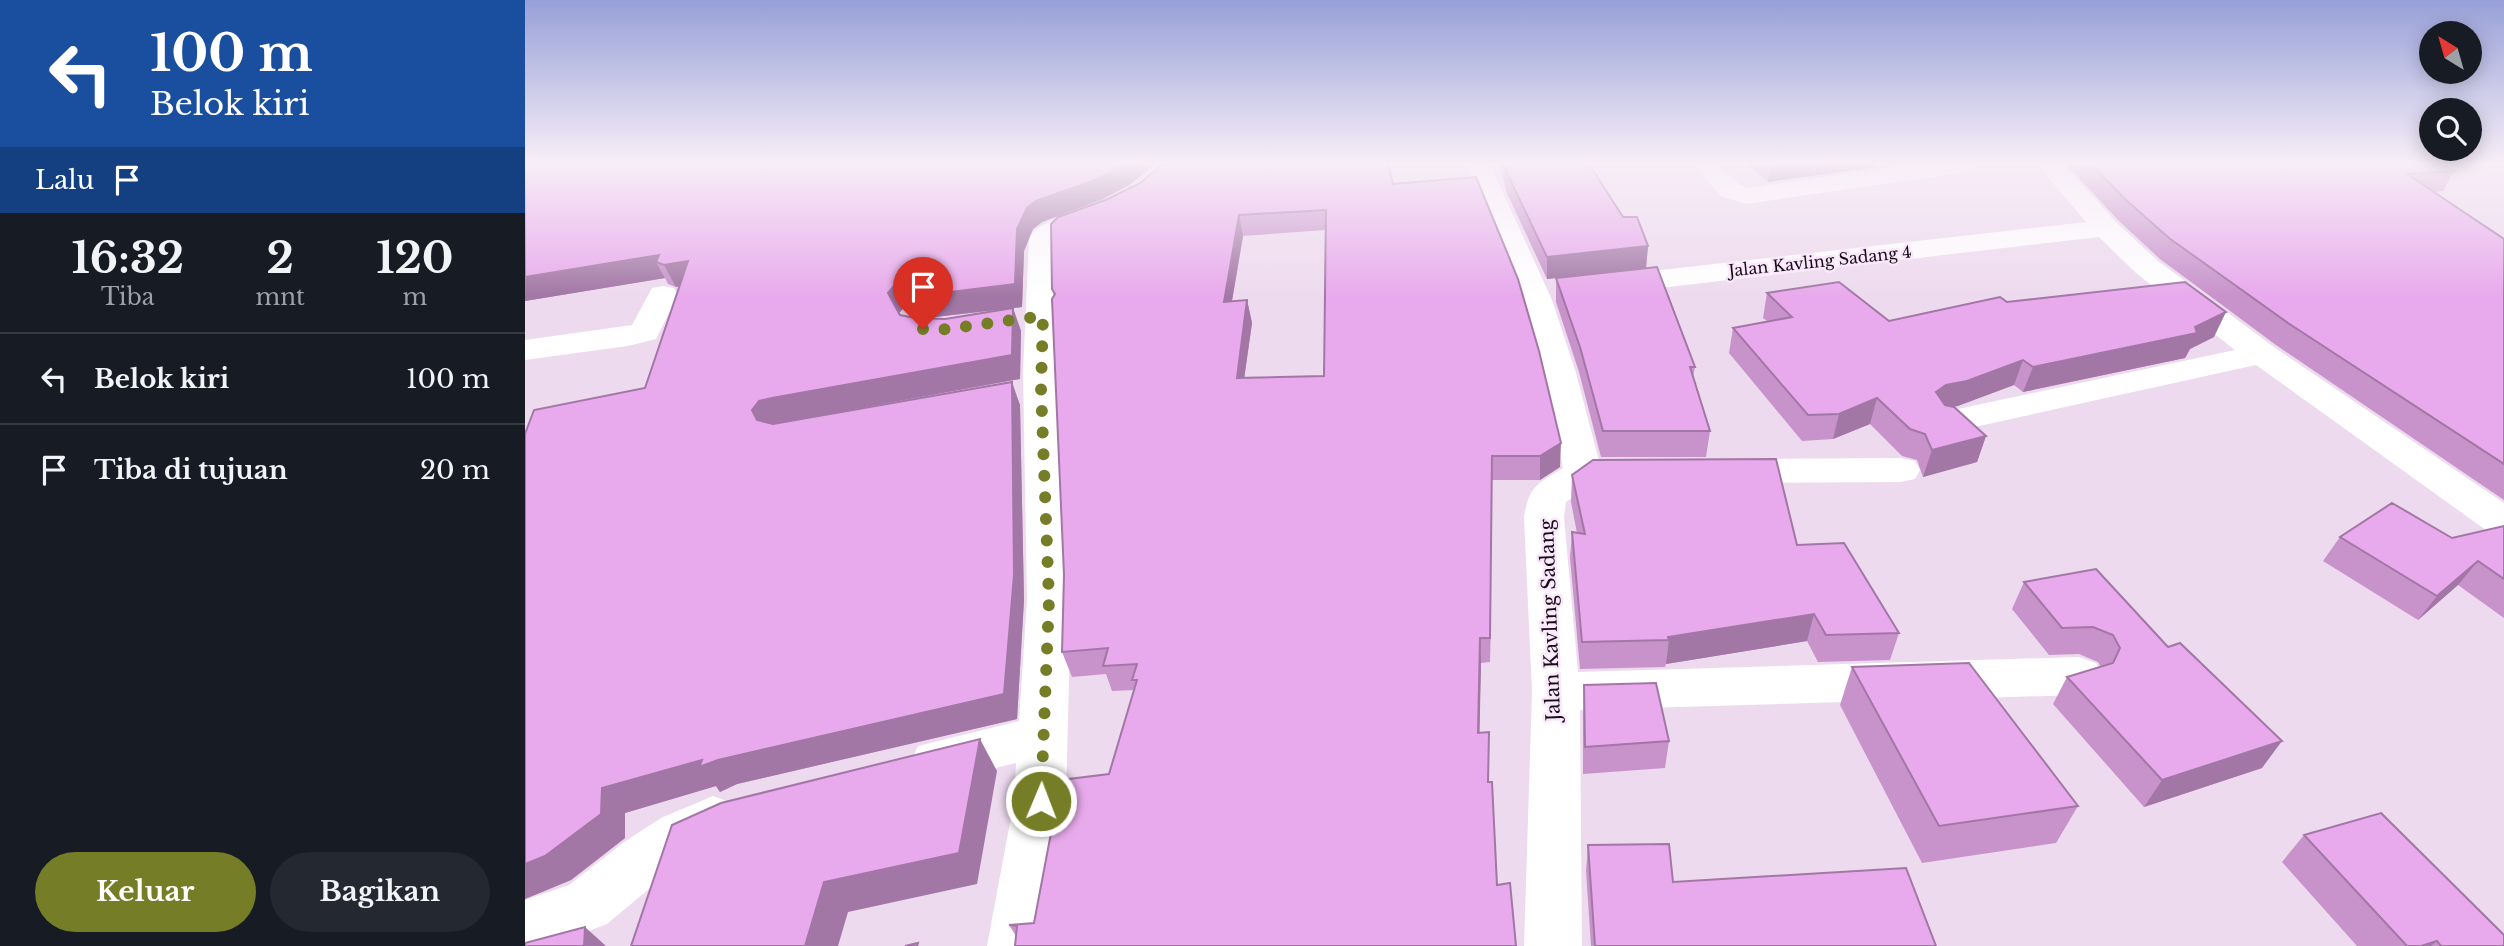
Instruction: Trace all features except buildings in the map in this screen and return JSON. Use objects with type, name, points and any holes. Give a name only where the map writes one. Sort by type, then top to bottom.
[{"type":"street","points":[[1016,946],[1041,801],[1049,600],[1028,390],[1030,318],[1043,237],[1107,208]]},
{"type":"street","name":"Jalan Kavling Sadang","points":[[1505,208],[1556,290],[1556,361],[1597,472],[1547,496],[1544,517],[1556,692],[1553,946]]},
{"type":"street","points":[[2089,208],[2147,267],[2262,354],[2504,523]]},
{"type":"street","name":"Jalan Kavling Sadang 4","points":[[1556,290],[2106,228]]},
{"type":"street","points":[[525,350],[628,337],[645,332],[663,295]]},
{"type":"street","points":[[1952,421],[2262,354]]},
{"type":"street","points":[[1694,471],[1902,470]]},
{"type":"street","points":[[1556,692],[2079,676]]},
{"type":"street","points":[[893,771],[1042,736]]},
{"type":"street","points":[[525,928],[587,905],[643,860],[680,835],[738,810],[763,803]]},
{"type":"route","points":[[923,329],[939,330],[1043,316],[1041,388],[1049,600],[1041,801]]}]
